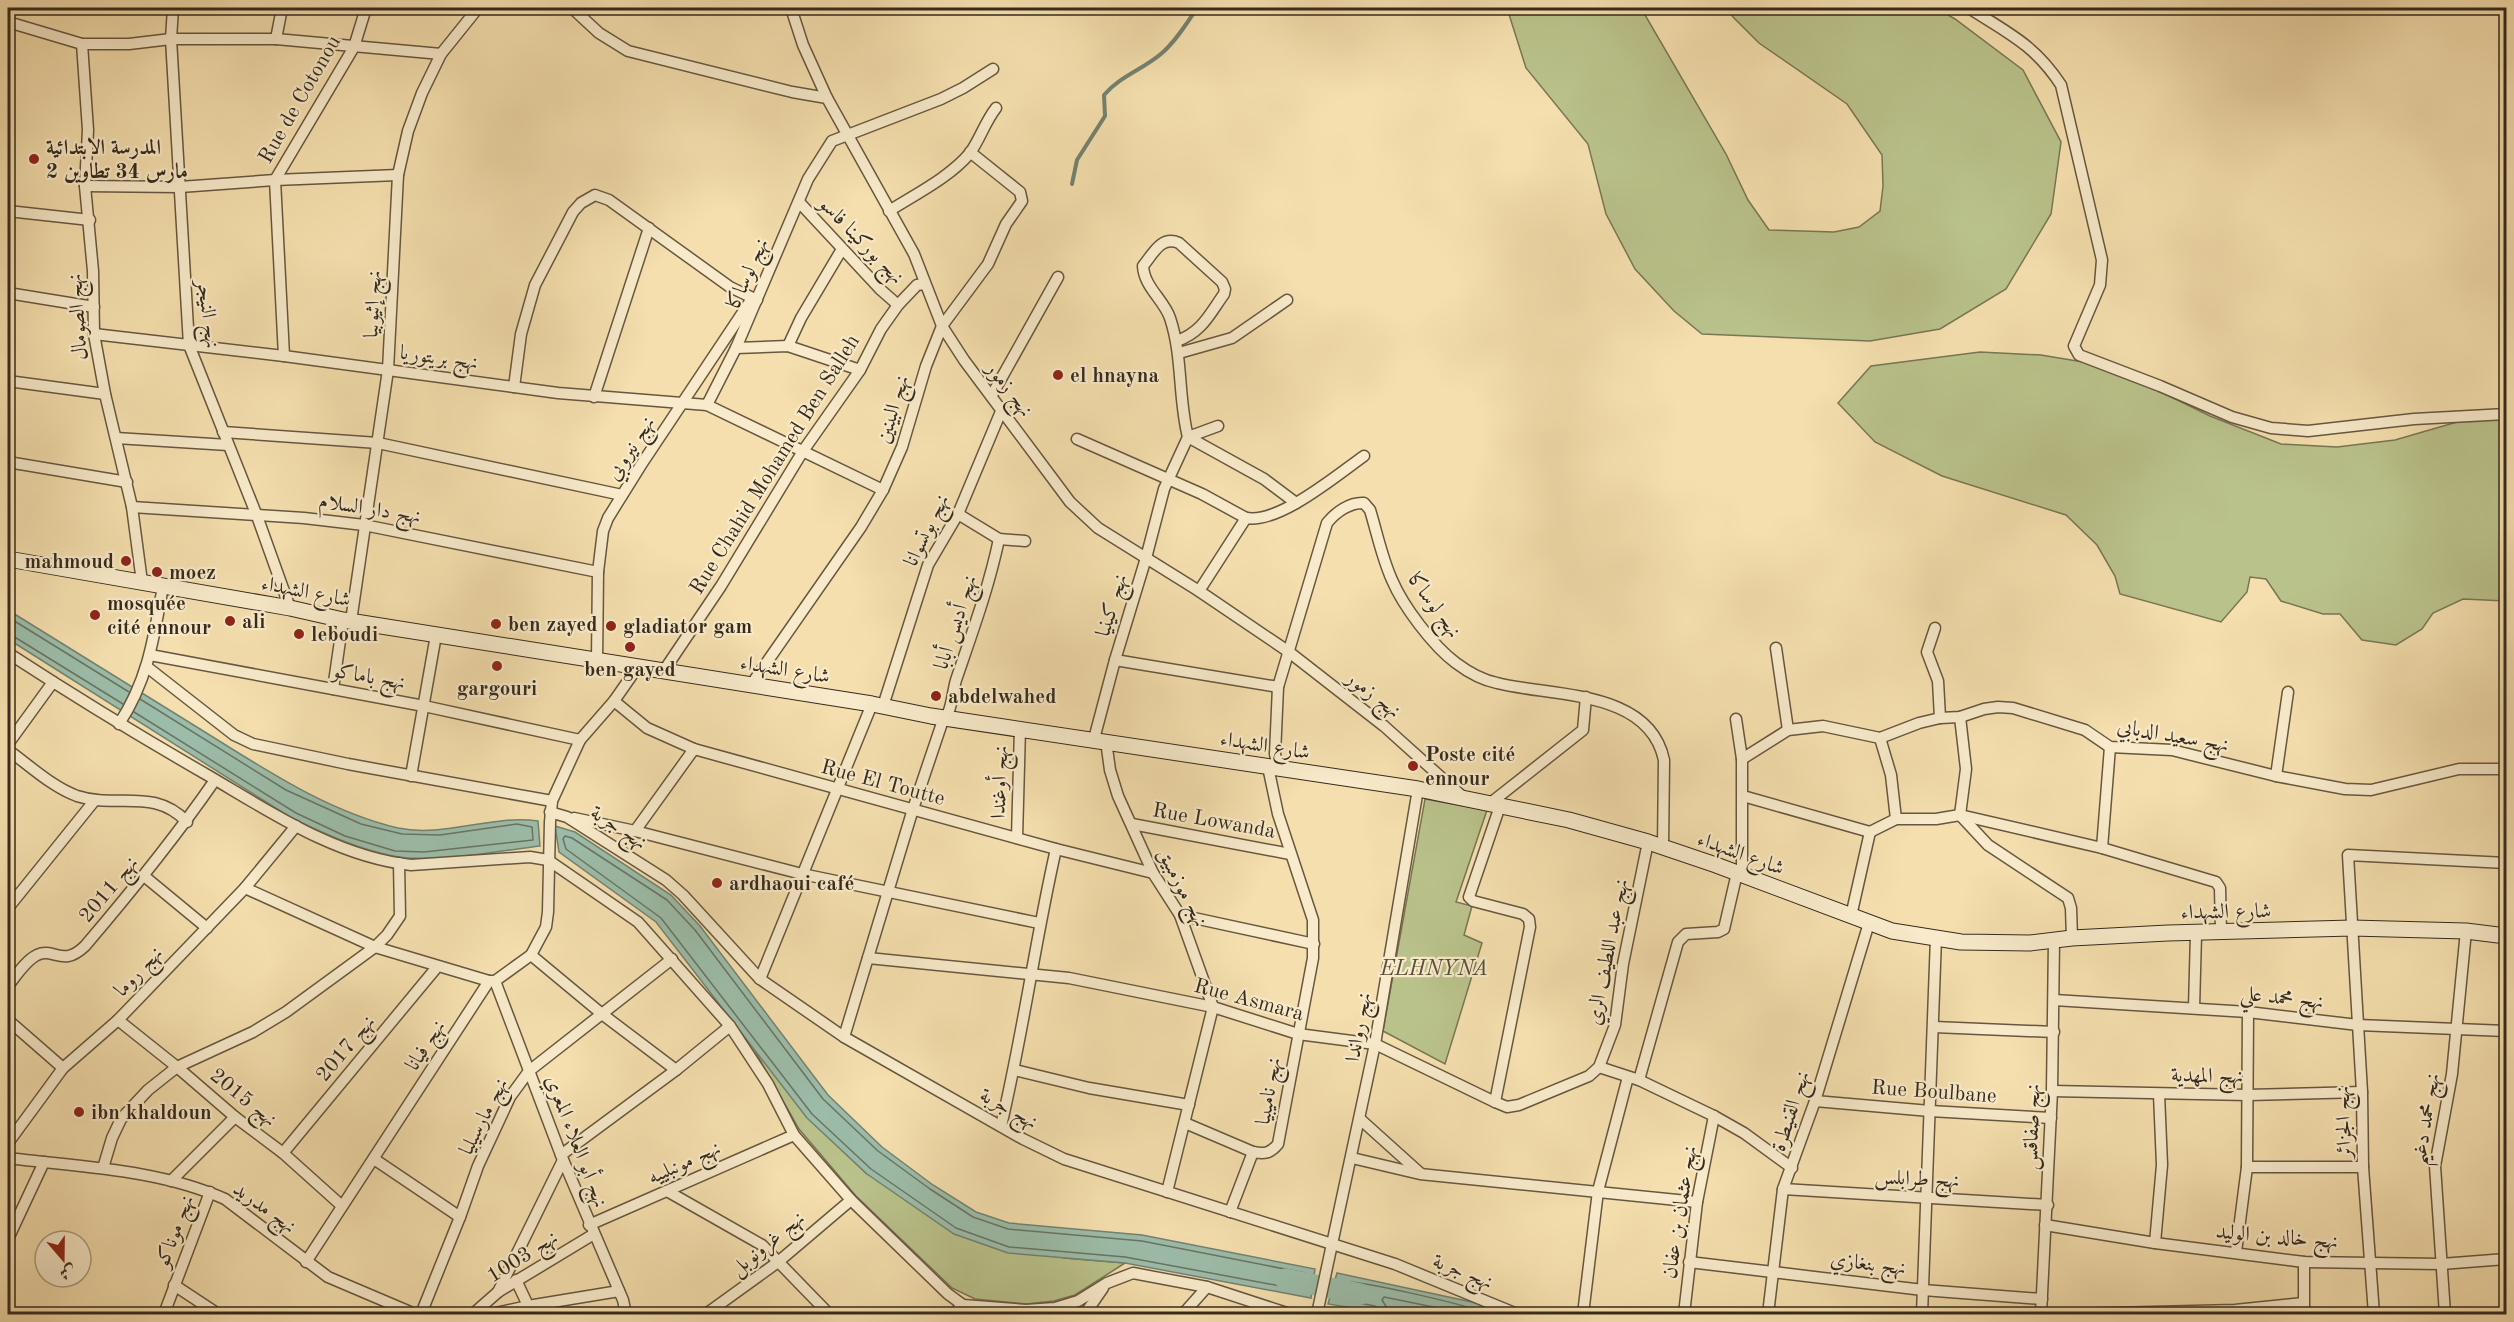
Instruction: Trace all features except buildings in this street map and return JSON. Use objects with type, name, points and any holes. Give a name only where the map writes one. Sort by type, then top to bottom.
[{"type":"main road","name":"شارع الشهداء","points":[[8,559],[290,608],[347,621],[878,705],[947,718],[1418,789],[1579,822],[1648,842],[1740,874],[1892,931],[1961,942],[2030,943],[2072,938],[2352,928],[2466,930],[2506,936]]},
{"type":"street","name":"نهج النيجر","points":[[173,8],[171,39],[189,345],[257,516],[290,608]]},
{"type":"street","points":[[276,39],[282,8]]},
{"type":"street","name":"Rue de Cotonou","points":[[284,356],[275,180],[354,47],[366,8]]},
{"type":"street","name":"نهج إثيوبيا","points":[[333,689],[364,525],[388,370],[398,175],[408,131],[422,93],[441,54],[478,8]]},
{"type":"street","points":[[572,8],[599,33],[628,51],[659,61],[827,98]]},
{"type":"street","name":"نهج زمور","points":[[791,8],[802,45],[827,98],[914,254],[942,326],[964,360],[1070,502],[1098,528],[1199,591],[1288,652],[1384,726],[1466,800]]},
{"type":"street","points":[[1969,8],[2029,46],[2046,63],[2061,85],[2102,260],[2100,285],[2074,346],[2079,355],[2232,417],[2271,428],[2308,431],[2394,420],[2506,414]]},
{"type":"street","points":[[8,22],[82,44],[129,44],[171,39],[276,39],[441,54]]},
{"type":"street","name":"نهج الصومال","points":[[82,44],[88,130],[86,186],[90,220],[94,334],[105,394],[132,507],[142,582]]},
{"type":"street","name":"نهج لوساكا","points":[[707,405],[736,348],[755,299],[799,202],[823,152],[832,141],[941,99],[993,69]]},
{"type":"street","points":[[889,211],[958,164],[970,152],[987,119],[996,108]]},
{"type":"street","name":"نهج البينين","points":[[752,685],[861,527],[883,490],[902,447],[926,366],[942,326],[988,264],[1006,224],[1022,201],[1020,192],[970,152]]},
{"type":"street","points":[[86,186],[180,187],[398,175]]},
{"type":"street","points":[[514,387],[521,334],[535,285],[573,212],[588,198],[595,195],[602,196],[649,228],[730,287],[755,299]]},
{"type":"street","name":"نهج بوركينا فاسو","points":[[799,202],[898,305]]},
{"type":"street","points":[[8,211],[90,220]]},
{"type":"street","points":[[594,397],[649,228]]},
{"type":"street","points":[[1177,341],[1192,336],[1200,328],[1226,289],[1222,282],[1179,243],[1171,240],[1163,242],[1143,266],[1143,272],[1169,316],[1177,341],[1182,413],[1188,437],[1264,478],[1296,503]]},
{"type":"street","points":[[788,346],[801,318],[842,249]]},
{"type":"street","points":[[992,395],[1059,277]]},
{"type":"street","name":"Rue Chahid Mohamed Ben Salleh","points":[[663,672],[721,586],[803,451],[860,370],[881,329],[898,305],[917,285],[924,284]]},
{"type":"street","points":[[8,292],[94,307]]},
{"type":"street","name":"نهج نيروبي","points":[[597,661],[598,572],[603,531],[608,518],[683,403],[755,299]]},
{"type":"street","points":[[1179,353],[1232,338],[1287,300]]},
{"type":"street","name":"نهج بريتوريا","points":[[94,334],[284,356],[594,397],[707,405]]},
{"type":"street","points":[[736,348],[788,346],[860,370]]},
{"type":"street","points":[[8,381],[105,394]]},
{"type":"street","points":[[707,405],[883,490]]},
{"type":"street","name":"نهج بوتسوانا","points":[[760,979],[838,790],[878,705],[928,565],[958,514],[1002,409]]},
{"type":"street","points":[[1188,437],[1204,429],[1218,426]]},
{"type":"street","points":[[223,432],[378,442],[622,495]]},
{"type":"street","name":"نهج كينيا","points":[[1188,437],[1168,480],[1114,660],[1278,687]]},
{"type":"street","points":[[116,438],[228,445]]},
{"type":"street","points":[[1077,439],[1202,494],[1246,518],[1261,519],[1296,503],[1364,456]]},
{"type":"street","points":[[8,462],[127,482]]},
{"type":"street","name":"نهج لوساكا","points":[[1273,767],[1278,687],[1327,523],[1335,514],[1350,505],[1364,502],[1370,510],[1392,580],[1399,593],[1423,628],[1456,663],[1496,683],[1586,697],[1634,717],[1658,740],[1664,760],[1665,776],[1664,848]]},
{"type":"street","name":"نهج دار السلام","points":[[132,507],[364,525],[598,572]]},
{"type":"street","points":[[958,514],[999,538],[1025,541]]},
{"type":"street","points":[[1199,591],[1246,518]]},
{"type":"street","name":"نهج أديس أبابا","points":[[844,1036],[913,808],[942,723],[947,718],[956,682],[990,582],[999,538]]},
{"type":"street","points":[[121,722],[142,684],[163,586]]},
{"type":"street","points":[[1935,628],[1927,652],[1938,681],[1941,718]]},
{"type":"street","points":[[411,776],[436,635]]},
{"type":"street","points":[[1776,648],[1788,730]]},
{"type":"street","points":[[8,653],[215,780],[296,826],[338,846],[399,863],[432,865],[549,856],[638,922],[730,1026],[768,1084],[794,1135],[851,1200],[948,1294],[963,1305],[1026,1310],[1055,1308],[1078,1301],[1107,1283],[1133,1273],[1208,1287],[1290,1314]]},
{"type":"street","name":"نهج باماكو","points":[[150,655],[424,706],[580,740]]},
{"type":"street","points":[[1100,740],[1114,660]]},
{"type":"street","name":"نهج جربة","points":[[147,667],[234,735],[253,744],[551,807],[666,880],[683,895],[760,979],[844,1036],[1064,1160],[1395,1264],[1517,1314]]},
{"type":"street","points":[[551,807],[580,740],[614,701],[636,668]]},
{"type":"street","points":[[8,744],[53,682]]},
{"type":"street","points":[[2276,776],[2288,692]]},
{"type":"street","points":[[1495,1102],[1530,927],[1526,916],[1473,901],[1469,897],[1494,806],[1583,730],[1586,697]]},
{"type":"street","name":"Rue El Toutte","points":[[614,701],[647,728],[694,749],[1056,849],[1153,873]]},
{"type":"street","name":"نهج سعيد الدبابي","points":[[1880,738],[1907,726],[1941,718],[1960,717],[1983,709],[2013,708],[2085,730],[2110,747],[2172,750],[2324,787],[2371,790],[2459,769],[2506,769]]},
{"type":"street","points":[[1960,717],[1966,769],[1960,815]]},
{"type":"street","points":[[1640,1080],[1678,942],[1686,934],[1718,932],[1724,928],[1740,874],[1743,796],[1742,759],[1736,719]]},
{"type":"street","points":[[1742,759],[1788,730],[1823,726],[1880,738],[1891,775],[1896,819]]},
{"type":"street","name":"نهج أوغندا","points":[[1017,838],[1020,728]]},
{"type":"street","name":"نهج موزمبيق","points":[[1100,740],[1112,777],[1153,873],[1180,915],[1213,1007]]},
{"type":"street","points":[[2102,848],[2110,747]]},
{"type":"street","points":[[635,831],[694,749]]},
{"type":"street","points":[[8,750],[77,795],[95,800],[137,799],[167,806],[176,810],[186,822]]},
{"type":"street","name":"نهج ناميبيا","points":[[1185,1123],[1253,1152],[1265,1154],[1278,1144],[1314,944],[1312,920],[1290,854],[1273,767]]},
{"type":"street","name":"نهج 2011","points":[[8,986],[24,966],[37,955],[66,958],[78,953],[144,876],[215,780]]},
{"type":"street","name":"نهج رواندا","points":[[1317,1314],[1375,1044],[1418,789]]},
{"type":"street","points":[[1743,796],[1870,832],[1896,819],[1936,819],[1960,815],[2102,848],[2216,882],[2220,888],[2221,932]]},
{"type":"street","points":[[8,908],[95,800]]},
{"type":"street","name":"نهج فيانا","points":[[306,1262],[492,981],[531,955],[546,927],[551,807]]},
{"type":"street","points":[[1960,815],[1988,845],[2068,898],[2071,908],[2072,938]]},
{"type":"street","points":[[567,817],[635,831],[802,874],[1039,923]]},
{"type":"street","name":"Rue Lowanda","points":[[1132,824],[1290,854]]},
{"type":"street","name":"نهج روما","points":[[8,1143],[63,1068],[118,1020],[207,928],[245,888],[296,826]]},
{"type":"street","points":[[1851,916],[1870,832]]},
{"type":"street","name":"نهج عبد اللطيف الري","points":[[1599,1067],[1615,1025],[1624,954],[1648,842]]},
{"type":"street","points":[[1001,1126],[1015,1070],[1033,974],[1039,923],[1056,849]]},
{"type":"street","name":"نهج الجزائر","points":[[2374,1314],[2363,1167],[2362,1092],[2348,855],[2506,863]]},
{"type":"street","points":[[103,1168],[112,1138],[121,1119],[148,1090],[177,1066],[253,1032],[286,1012],[375,947],[387,935],[400,916],[399,863]]},
{"type":"street","points":[[144,876],[207,928]]},
{"type":"street","points":[[245,888],[375,947],[437,967],[492,981]]},
{"type":"street","points":[[1180,915],[1314,944]]},
{"type":"street","name":"نهح القنيطرة","points":[[1768,1314],[1783,1189],[1815,1101],[1869,923]]},
{"type":"street","name":"نهج محمد دغيم","points":[[2445,1314],[2435,1166],[2457,1028],[2466,930]]},
{"type":"street","points":[[2194,1008],[2196,934]]},
{"type":"street","points":[[1922,1314],[1936,938]]},
{"type":"street","name":"نهج صفاقس","points":[[2041,1314],[2052,1091],[2054,941]]},
{"type":"street","points":[[531,955],[602,1014],[676,1070]]},
{"type":"street","name":"Rue Asmara","points":[[868,958],[1069,978],[1213,1007],[1298,1034],[1375,1044],[1507,1107],[1519,1105],[1589,1076],[1599,1067]]},
{"type":"street","name":"نهج مارسيليا","points":[[421,1314],[483,1156],[510,1097],[529,1071],[672,959]]},
{"type":"street","name":"نهج 2017","points":[[283,1153],[437,967]]},
{"type":"street","name":"نهج أبو العلاء المعري","points":[[492,981],[562,1157],[619,1291],[626,1314]]},
{"type":"street","name":"نهج محمد علي","points":[[2054,1000],[2248,1012],[2358,1025],[2506,1031]]},
{"type":"street","points":[[1167,1192],[1213,1007]]},
{"type":"street","points":[[2236,1252],[2247,1167],[2248,1012]]},
{"type":"street","points":[[8,1020],[63,1068]]},
{"type":"street","name":"نهج 2015","points":[[118,1020],[177,1066],[235,1118],[283,1153],[342,1206]]},
{"type":"street","points":[[498,1292],[562,1157],[730,1026]]},
{"type":"street","points":[[1934,1027],[2054,1032]]},
{"type":"street","points":[[1599,1067],[1640,1080],[1714,1116],[1753,1139],[1792,1168]]},
{"type":"street","points":[[1015,1070],[1089,1088],[1189,1106]]},
{"type":"street","points":[[1583,1314],[1598,1191],[1628,1077]]},
{"type":"street","name":"نهج المهدية","points":[[2052,1091],[2248,1095],[2362,1092]]},
{"type":"street","points":[[2155,1243],[2162,1165],[2159,1094]]},
{"type":"street","name":"Rue Boulbane","points":[[1815,1101],[2050,1118]]},
{"type":"street","name":"نهج عثمان بن عفان","points":[[1684,1314],[1697,1202],[1714,1116]]},
{"type":"street","points":[[171,1181],[235,1118]]},
{"type":"street","points":[[1360,1119],[1420,1174]]},
{"type":"street","name":"نهج مونبلييه","points":[[592,1229],[667,1191],[794,1135]]},
{"type":"street","points":[[1230,1212],[1253,1152]]},
{"type":"street","name":"نهج مدريد","points":[[8,1158],[103,1168],[171,1181],[210,1192],[225,1199],[328,1277],[415,1314]]},
{"type":"street","points":[[1352,1158],[1420,1174],[1697,1202]]},
{"type":"street","points":[[374,1159],[460,1217]]},
{"type":"street","points":[[8,1239],[44,1162]]},
{"type":"street","points":[[2247,1167],[2363,1167]]},
{"type":"street","name":"نهج طرابلس","points":[[1783,1189],[2048,1204]]},
{"type":"street","points":[[667,1191],[762,1245],[828,1314]]},
{"type":"street","name":"نهج موناكو","points":[[164,1314],[210,1192]]},
{"type":"street","name":"نهج غرونوبل","points":[[706,1314],[778,1262],[851,1200]]},
{"type":"street","name":"نهج خالد بن الوليد","points":[[2045,1225],[2155,1243],[2304,1262],[2441,1264],[2506,1259]]},
{"type":"street","name":"نهج 1003","points":[[474,1314],[498,1292],[592,1229]]},
{"type":"street","name":"نهج بنغازي","points":[[1689,1262],[1923,1290],[2042,1299]]},
{"type":"street","points":[[2070,1314],[2303,1309],[2304,1262]]},
{"type":"street","points":[[516,1280],[530,1310]]},
{"type":"street","points":[[1085,1314],[1107,1283]]},
{"type":"street","name":"نهج موناكو","points":[[174,1285],[218,1314]]},
{"type":"street","points":[[1184,1314],[1208,1287]]},
{"type":"street","points":[[491,1314],[530,1310],[619,1291]]},
{"type":"street","points":[[953,1314],[963,1305]]},
{"type":"green space","points":[[1507,8],[1641,8],[1726,154],[1748,200],[1769,230],[1834,232],[1859,227],[1880,211],[1883,186],[1882,155],[1847,104],[1759,43],[1727,8],[1936,8],[1955,19],[2023,70],[2061,142],[2051,214],[2006,289],[1940,329],[1870,341],[1702,334],[1674,311],[1635,269],[1606,214],[1588,144],[1526,68]]},
{"type":"green space","points":[[1980,352],[2041,355],[2095,364],[2151,387],[2210,416],[2281,444],[2337,447],[2395,440],[2457,422],[2506,417],[2506,601],[2463,599],[2433,613],[2422,629],[2396,645],[2362,640],[2340,614],[2323,614],[2281,601],[2266,579],[2250,577],[2247,592],[2221,622],[2120,594],[2115,576],[2097,545],[2066,515],[1942,476],[1875,442],[1838,403],[1871,366]]},
{"type":"green space","name":"ELHNYNA","points":[[1425,799],[1487,810],[1456,902],[1472,906],[1464,935],[1482,943],[1445,1064],[1383,1031]]},
{"type":"green space","points":[[751,1044],[808,1118],[867,1174],[1064,1258],[1125,1263],[1075,1295],[1054,1301],[1026,1304],[975,1299],[952,1288],[856,1196],[799,1129]]},
{"type":"water","points":[[8,610],[271,773],[346,811],[398,828],[416,830],[503,821],[538,821],[540,846],[466,856],[409,858],[367,849],[317,830],[293,819],[8,639]]},
{"type":"water","points":[[555,826],[575,832],[671,895],[700,926],[828,1095],[882,1147],[933,1185],[976,1212],[1009,1223],[1142,1235],[1315,1269],[1311,1298],[1125,1263],[1008,1253],[954,1234],[867,1174],[807,1118],[656,922],[559,852]]},
{"type":"water","points":[[1337,1273],[1481,1304],[1499,1314],[1390,1314],[1328,1304]]},
{"type":"waterway","points":[[1072,184],[1077,160],[1105,116],[1104,95],[1110,88],[1155,59],[1167,48],[1197,8]]},
{"type":"waterway","points":[[1285,1279],[1361,1294]]},
{"type":"place","name":"المدرسة الابتدائية 2 مارس 34 تطاوين","points":[[34,159]]},
{"type":"place","name":"el hnayna","points":[[1058,375]]},
{"type":"place","name":"mahmoud","points":[[126,561]]},
{"type":"place","name":"moez","points":[[157,572]]},
{"type":"place","name":"mosquée cité ennour","points":[[95,615]]},
{"type":"place","name":"ali","points":[[230,621]]},
{"type":"place","name":"ben zayed","points":[[496,624]]},
{"type":"place","name":"gladiator gam","points":[[611,626]]},
{"type":"place","name":"leboudi","points":[[299,634]]},
{"type":"place","name":"ben gayed","points":[[630,647]]},
{"type":"place","name":"gargouri","points":[[497,666]]},
{"type":"place","name":"abdelwahed","points":[[936,696]]},
{"type":"place","name":"Poste cité ennour","points":[[1413,766]]},
{"type":"place","name":"ardhaoui café","points":[[717,883]]},
{"type":"place","name":"ibn khaldoun","points":[[79,1112]]}]
